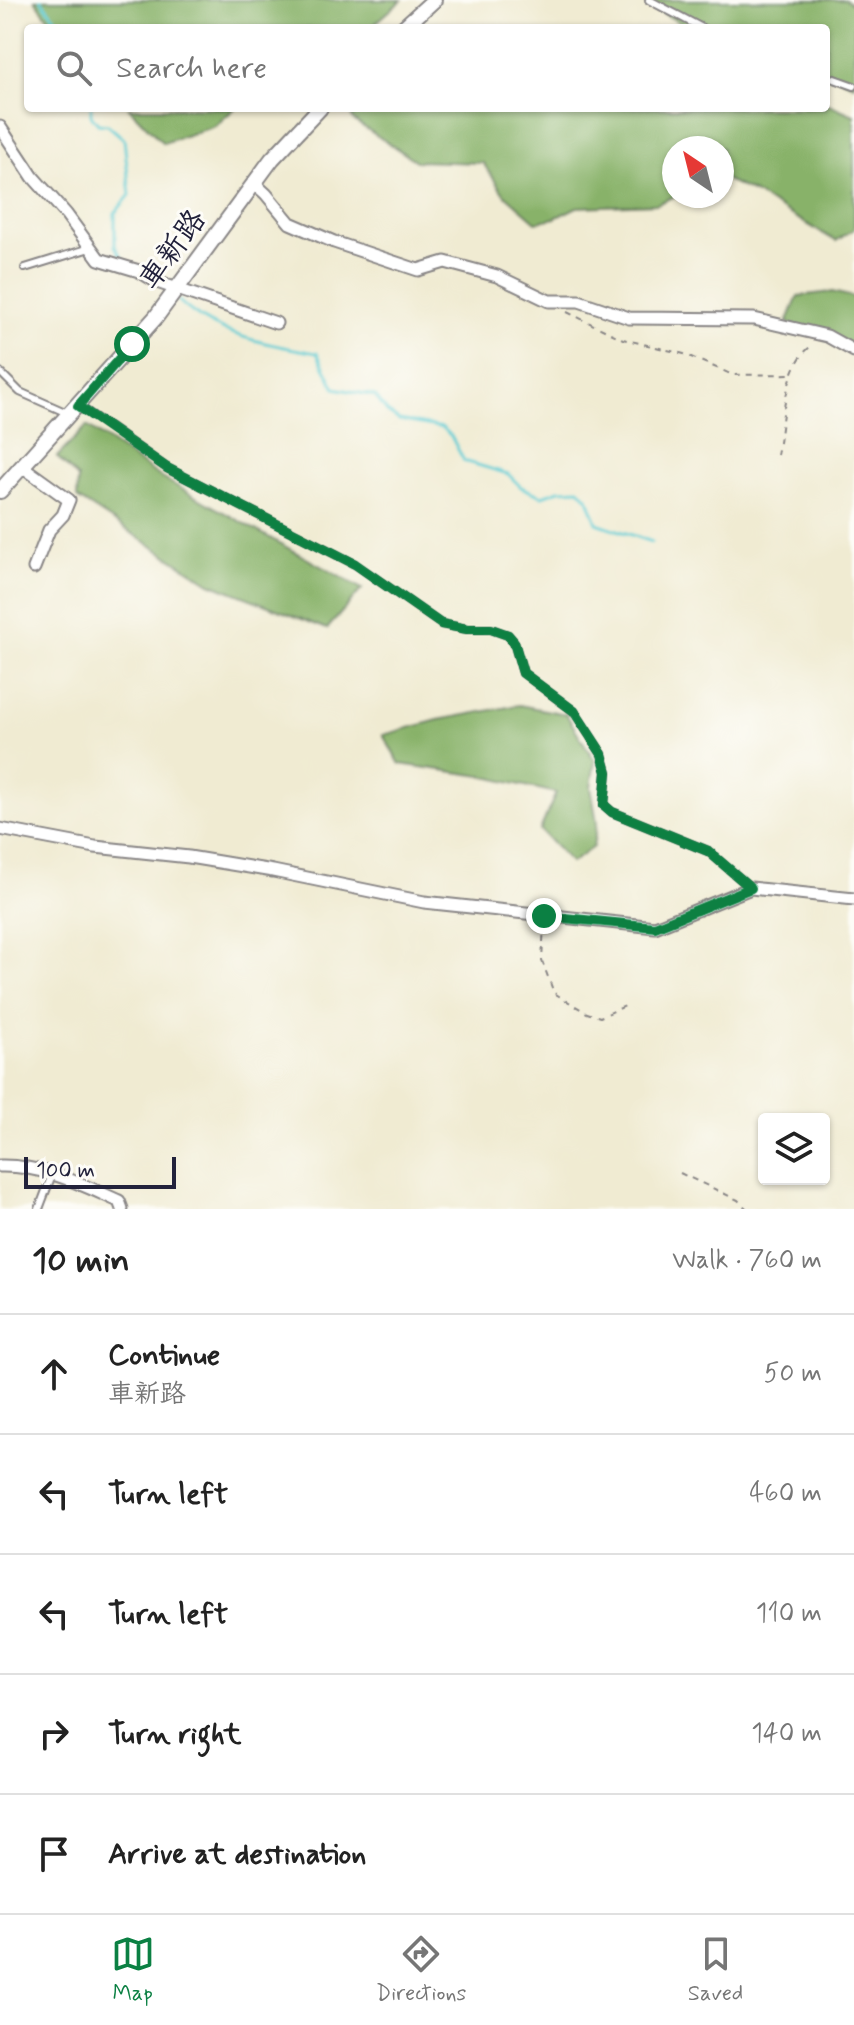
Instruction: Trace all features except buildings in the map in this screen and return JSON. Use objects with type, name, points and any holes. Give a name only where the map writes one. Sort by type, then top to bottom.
[{"type":"street","points":[[407,24],[434,0]]},
{"type":"street","name":"車新路","points":[[0,491],[156,317],[254,183],[316,112]]},
{"type":"street","points":[[0,127],[33,177],[50,194],[99,259],[276,323]]},
{"type":"street","points":[[254,183],[290,223],[334,242],[418,270],[445,262],[497,276],[549,301],[579,301],[629,318],[754,319],[827,336],[854,351]]},
{"type":"street","points":[[23,467],[69,500],[63,515],[49,530],[34,568]]},
{"type":"street","points":[[0,829],[95,847],[189,857],[273,871],[424,902],[655,927],[751,888],[854,899]]},
{"type":"street","points":[[0,1166],[53,1172],[119,1201],[122,1209]]},
{"type":"lane","points":[[649,0],[694,24]]},
{"type":"lane","points":[[830,77],[854,86]]},
{"type":"lane","points":[[25,268],[91,248]]},
{"type":"lane","points":[[0,372],[20,392],[65,412],[78,406],[167,468],[355,564],[441,624],[491,629],[508,635],[514,642],[523,673],[574,711],[602,754],[607,772],[604,805],[612,812],[708,851],[751,888]]},
{"type":"lane","points":[[39,1209],[53,1172]]},
{"type":"path","points":[[549,301],[623,339],[684,354],[733,375],[791,374]]},
{"type":"path","points":[[777,455],[791,374],[806,349],[827,336]]},
{"type":"path","points":[[544,916],[542,961],[554,993],[587,1013],[600,1017],[625,1006]]},
{"type":"path","points":[[680,1173],[738,1200],[747,1209]]},
{"type":"green space","points":[[35,0],[402,0],[375,24],[53,24]]},
{"type":"green space","points":[[640,0],[845,0],[854,5],[854,85],[830,74],[830,24],[682,24]]},
{"type":"green space","points":[[830,105],[854,115],[854,229],[836,241],[734,184],[734,136],[662,136],[662,202],[657,204],[577,207],[555,218],[536,222],[504,194],[483,163],[416,161],[353,120],[350,112],[830,112]]},
{"type":"green space","points":[[133,112],[231,112],[215,126],[163,143]]},
{"type":"green space","points":[[832,292],[854,297],[854,350],[787,323],[798,296]]},
{"type":"green space","points":[[87,426],[162,478],[362,589],[327,629],[210,583],[77,498],[78,478],[57,457]]},
{"type":"green space","points":[[519,705],[566,714],[595,761],[591,787],[597,823],[593,847],[571,863],[540,830],[556,793],[482,776],[400,764],[383,735],[438,720]]},
{"type":"waterway","points":[[41,0],[60,24]]},
{"type":"waterway","points":[[91,112],[98,124],[108,125],[124,139],[130,195],[115,213],[115,246],[122,258]]},
{"type":"waterway","points":[[179,301],[193,313],[226,331],[317,353],[335,388],[375,396],[387,412],[399,420],[443,428],[451,436],[464,461],[508,474],[521,487],[542,496],[559,490],[579,489],[588,499],[597,523],[652,542]]},
{"type":"route","points":[[132,344],[78,406],[167,468],[355,564],[441,624],[491,629],[508,635],[514,642],[523,673],[574,711],[602,754],[607,772],[604,805],[612,812],[708,851],[751,888],[655,927],[544,916]]}]
